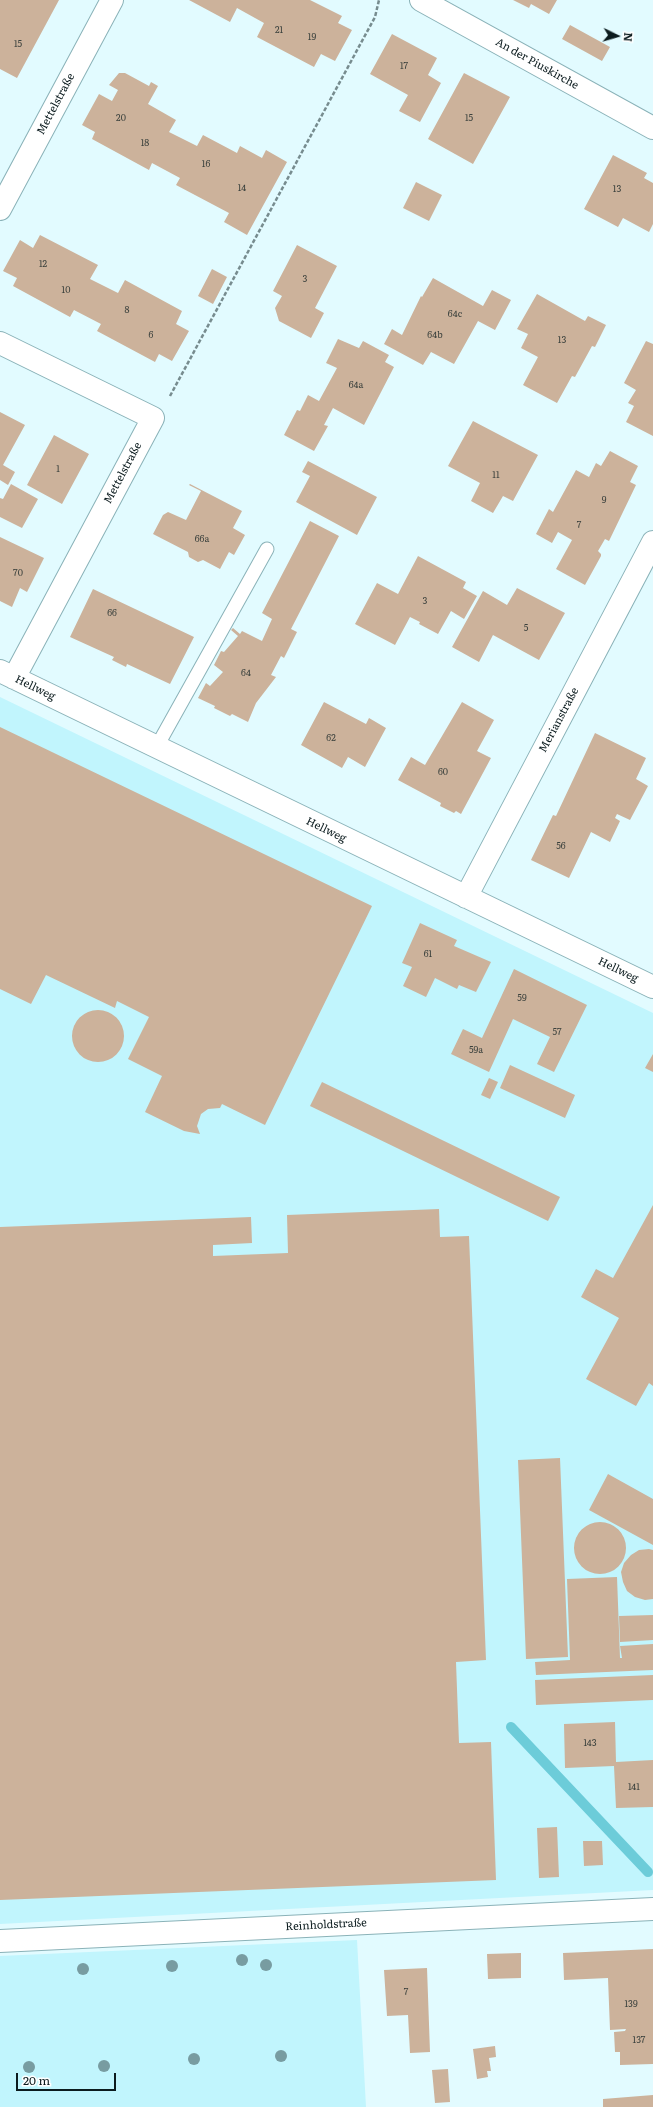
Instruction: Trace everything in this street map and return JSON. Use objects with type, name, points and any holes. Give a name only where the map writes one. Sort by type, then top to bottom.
[{"type":"street","name":"Mettelstraße","points":[[0,209],[112,0]]},
{"type":"street","name":"An der Piuskirche","points":[[421,0],[653,128]]},
{"type":"street","points":[[0,343],[153,418]]},
{"type":"street","name":"Mettelstraße","points":[[7,674],[153,418]]},
{"type":"street","name":"Merianstraße","points":[[466,897],[653,542]]},
{"type":"street","name":"Hellweg","points":[[7,674],[156,748],[653,987]]},
{"type":"street","name":"Reinholdstraße","points":[[0,1941],[653,1909]]},
{"type":"lane","points":[[156,748],[267,549]]},
{"type":"path","points":[[153,418],[165,406],[375,17],[379,0]]},
{"type":"shaded area","points":[[0,697],[653,1013],[653,1890],[0,1924]]},
{"type":"shaded area","points":[[357,1940],[366,2107],[0,2107],[0,1956]]},
{"type":"building","points":[[0,0],[59,0],[17,78],[0,69]]},
{"type":"building","points":[[189,0],[310,0],[342,16],[338,23],[352,30],[335,61],[321,54],[314,67],[257,37],[264,23],[237,8],[230,22]]},
{"type":"building","points":[[513,0],[557,0],[549,14],[531,4],[529,8]]},
{"type":"building","points":[[570,25],[610,47],[602,61],[562,39]]},
{"type":"building","points":[[392,34],[437,58],[428,75],[441,83],[420,122],[399,111],[408,95],[370,74]]},
{"type":"building","points":[[119,73],[125,73],[149,86],[151,82],[158,86],[148,104],[176,120],[169,132],[197,146],[203,135],[237,153],[240,146],[262,158],[266,150],[287,162],[247,235],[224,222],[229,213],[176,185],[180,178],[152,163],[149,170],[92,139],[95,132],[82,125],[99,94],[112,101],[118,90],[109,85]]},
{"type":"building","points":[[464,73],[510,97],[473,164],[428,139]]},
{"type":"building","points":[[613,155],[647,173],[644,178],[653,183],[653,224],[649,232],[623,218],[618,227],[584,209]]},
{"type":"building","points":[[416,182],[442,195],[429,221],[403,208]]},
{"type":"building","points":[[40,235],[98,265],[90,279],[118,293],[125,280],[182,311],[176,324],[189,331],[172,361],[159,354],[155,362],[97,331],[101,324],[74,310],[70,317],[13,286],[17,278],[3,271],[20,240],[33,248]]},
{"type":"building","points":[[297,245],[337,266],[315,308],[324,313],[311,338],[279,321],[275,308],[282,296],[273,291]]},
{"type":"building","points":[[212,269],[227,277],[213,304],[198,296]]},
{"type":"building","points":[[433,278],[483,306],[492,290],[511,300],[495,330],[478,321],[454,364],[431,352],[423,365],[384,344],[392,329],[402,335],[421,296],[422,297]]},
{"type":"building","points":[[537,294],[585,321],[588,316],[606,325],[595,347],[592,346],[575,377],[572,376],[557,403],[523,385],[538,357],[521,348],[528,334],[517,329]]},
{"type":"building","points":[[338,339],[359,348],[363,341],[389,355],[385,362],[394,367],[364,425],[333,408],[324,425],[328,426],[314,451],[284,435],[297,410],[300,411],[308,395],[319,401],[337,368],[326,363]]},
{"type":"building","points":[[646,341],[653,344],[653,436],[626,422],[634,406],[628,403],[636,390],[624,383]]},
{"type":"building","points":[[0,412],[25,425],[3,465],[15,472],[8,485],[0,480]]},
{"type":"building","points":[[473,421],[538,455],[513,501],[503,496],[493,513],[471,501],[480,483],[448,466]]},
{"type":"building","points":[[54,435],[89,454],[62,504],[27,485]]},
{"type":"building","points":[[610,451],[638,466],[630,482],[636,485],[609,541],[605,539],[598,551],[601,556],[585,585],[556,569],[572,540],[558,532],[552,543],[536,534],[549,509],[553,512],[576,470],[589,477],[596,463],[601,466]]},
{"type":"building","points":[[308,461],[377,497],[357,535],[296,502],[310,476],[302,472]]},
{"type":"building","points":[[11,484],[38,499],[22,528],[0,517],[0,498],[3,499]]},
{"type":"building","points":[[190,484],[242,511],[233,528],[245,535],[234,555],[229,552],[220,569],[203,560],[198,562],[189,557],[188,552],[153,534],[163,515],[168,512],[186,520],[201,491],[189,485]]},
{"type":"building","points":[[310,521],[339,536],[291,629],[297,632],[284,658],[281,656],[271,675],[276,677],[256,703],[248,722],[232,714],[230,716],[214,708],[215,706],[198,698],[206,683],[210,686],[223,672],[214,665],[221,651],[224,652],[238,636],[231,630],[233,628],[240,634],[242,631],[262,641],[272,619],[262,613]]},
{"type":"building","points":[[0,537],[44,558],[27,592],[20,588],[12,607],[0,601]]},
{"type":"building","points":[[418,556],[466,582],[463,588],[477,596],[464,619],[451,611],[438,634],[419,624],[420,622],[410,617],[395,645],[355,624],[377,583],[398,594]]},
{"type":"building","points":[[517,588],[565,613],[539,660],[493,635],[479,662],[452,647],[483,591],[507,605]]},
{"type":"building","points":[[93,589],[194,637],[170,684],[127,664],[126,667],[112,660],[114,657],[70,637]]},
{"type":"building","points":[[324,702],[366,724],[369,718],[386,728],[365,767],[348,757],[342,768],[301,745]]},
{"type":"building","points":[[462,702],[494,720],[477,751],[491,758],[461,814],[456,811],[454,813],[440,806],[441,803],[398,780],[411,757],[425,765]]},
{"type":"building","points":[[0,727],[372,906],[265,1125],[222,1104],[220,1108],[208,1109],[201,1114],[197,1126],[200,1134],[184,1131],[145,1112],[162,1076],[128,1059],[149,1017],[117,1001],[115,1008],[46,975],[31,1004],[0,989]]},
{"type":"building","points":[[595,733],[646,758],[636,779],[648,786],[630,820],[617,814],[615,818],[620,821],[610,842],[591,832],[569,878],[531,860],[553,815],[556,816]]},
{"type":"building","points":[[420,923],[457,940],[454,946],[491,962],[476,992],[459,985],[457,989],[435,978],[426,997],[403,986],[412,967],[402,963]]},
{"type":"building","points":[[514,969],[587,1005],[554,1072],[537,1064],[550,1037],[513,1019],[489,1072],[451,1054],[463,1029],[482,1038]]},
{"type":"building","points":[[98,1010],[108,1012],[116,1018],[122,1026],[124,1036],[122,1046],[116,1054],[108,1060],[98,1062],[88,1060],[80,1054],[74,1046],[72,1036],[74,1026],[80,1018],[88,1012]]},
{"type":"building","points":[[653,1054],[653,1072],[645,1068]]},
{"type":"building","points":[[510,1065],[575,1095],[565,1118],[500,1088]]},
{"type":"building","points":[[489,1078],[498,1082],[490,1099],[481,1095]]},
{"type":"building","points":[[322,1082],[560,1197],[548,1221],[310,1106]]},
{"type":"building","points":[[653,1205],[653,1386],[649,1383],[636,1406],[586,1379],[619,1318],[581,1297],[596,1269],[613,1278]]},
{"type":"building","points":[[439,1209],[440,1237],[469,1236],[486,1660],[456,1662],[459,1743],[491,1742],[496,1880],[0,1900],[0,1227],[251,1217],[252,1243],[213,1245],[213,1256],[288,1253],[287,1215]]},
{"type":"building","points":[[560,1458],[568,1657],[526,1659],[518,1460]]},
{"type":"building","points":[[608,1474],[653,1499],[653,1545],[589,1510]]},
{"type":"building","points":[[595,1522],[605,1522],[614,1526],[622,1534],[626,1543],[626,1553],[622,1562],[614,1570],[605,1574],[595,1574],[586,1570],[578,1562],[574,1553],[574,1543],[578,1534],[586,1526]]},
{"type":"building","points":[[639,1550],[653,1550],[653,1599],[645,1600],[635,1597],[627,1591],[621,1572],[624,1563],[631,1555]]},
{"type":"building","points":[[617,1577],[620,1658],[622,1658],[620,1646],[653,1644],[653,1670],[536,1675],[535,1662],[570,1660],[567,1579]]},
{"type":"building","points":[[653,1615],[653,1640],[620,1642],[619,1616]]},
{"type":"building","points":[[653,1675],[653,1700],[536,1705],[535,1680]]},
{"type":"building","points":[[615,1722],[616,1762],[653,1760],[653,1807],[616,1808],[614,1766],[565,1768],[564,1724]]},
{"type":"building","points":[[557,1827],[559,1877],[539,1878],[537,1828]]},
{"type":"building","points":[[583,1841],[602,1841],[603,1865],[584,1866]]},
{"type":"building","points":[[653,1949],[653,2064],[620,2065],[620,2052],[615,2052],[614,2032],[625,2031],[626,2029],[610,2030],[608,1978],[564,1980],[563,1953]]},
{"type":"building","points":[[521,1953],[521,1978],[488,1979],[487,1954]]},
{"type":"building","points":[[427,1968],[430,2052],[410,2053],[408,2015],[387,2016],[384,1970]]},
{"type":"building","points":[[495,2046],[496,2057],[489,2058],[491,2071],[487,2071],[488,2077],[477,2079],[473,2049]]},
{"type":"building","points":[[448,2069],[450,2102],[435,2103],[432,2070]]},
{"type":"building","points":[[653,2095],[653,2107],[603,2107],[603,2099]]},
{"type":"waterway","points":[[511,1727],[648,1872]]}]
